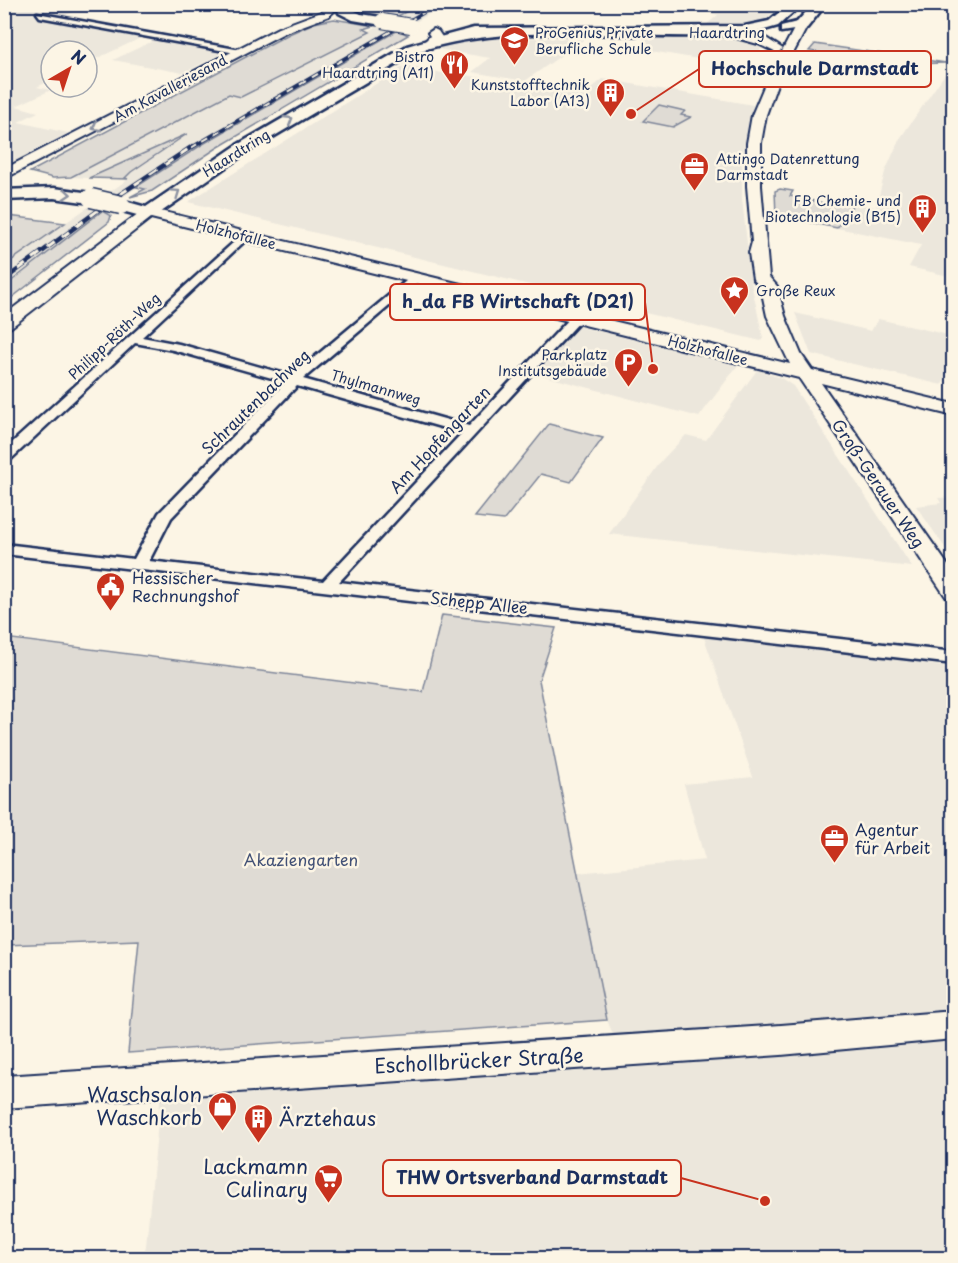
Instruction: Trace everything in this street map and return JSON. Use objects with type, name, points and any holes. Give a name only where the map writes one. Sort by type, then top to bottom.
[{"type":"main road","points":[[777,69],[777,49],[781,25],[795,5],[817,7]]},
{"type":"main road","points":[[340,7],[358,17],[411,26],[432,38]]},
{"type":"main road","name":"Am Kavalleriesand","points":[[4,175],[282,30],[340,7]]},
{"type":"main road","points":[[777,69],[802,25],[817,7]]},
{"type":"main road","points":[[781,25],[802,25]]},
{"type":"main road","name":"Haardtring","points":[[674,32],[753,29],[781,25]]},
{"type":"main road","name":"Haardtring","points":[[4,313],[144,211],[391,59],[432,38],[493,32],[733,34],[781,25]]},
{"type":"main road","points":[[733,34],[762,41],[777,49]]},
{"type":"main road","name":"Groß-Gerauer Weg","points":[[777,69],[763,109],[768,122],[766,130],[755,151],[754,186],[760,242],[757,253],[761,279],[769,286],[780,329],[804,373],[954,592]]},
{"type":"main road","points":[[4,195],[54,193],[91,198],[144,211]]},
{"type":"main road","name":"Haardtring","points":[[4,324],[144,211]]},
{"type":"main road","name":"Holzhofallee","points":[[144,211],[577,318],[952,407]]},
{"type":"main road","name":"Eschollbrücker Straße","points":[[4,1092],[770,1041],[954,1025]]},
{"type":"street","points":[[40,15],[241,52]]},
{"type":"street","name":"Philipp-Röth-Weg","points":[[4,458],[244,236]]},
{"type":"street","name":"Schrautenbachweg","points":[[138,566],[164,516],[296,380],[416,278]]},
{"type":"street","name":"Am Hopfengarten","points":[[327,586],[577,318]]},
{"type":"street","name":"Thylmannweg","points":[[133,339],[175,346],[472,431]]},
{"type":"street","name":"Schepp Allee","points":[[4,549],[954,658]]},
{"type":"shaded area","points":[[5,5],[63,5],[54,9],[73,12],[56,20],[143,37],[99,57],[99,39],[39,39],[39,86],[37,87],[39,87],[39,95],[16,106],[38,112],[18,122],[68,133],[5,166]]},
{"type":"shaded area","points":[[419,5],[445,5],[177,160],[102,211],[5,286],[5,265],[127,180],[124,178],[131,172],[183,137],[89,178],[71,177],[229,94],[241,97]]},
{"type":"shaded area","points":[[719,5],[783,5],[761,22],[735,26],[705,26],[718,15],[710,13]]},
{"type":"shaded area","name":"ProGenius Private Berufliche Schule","points":[[478,38],[586,38],[525,81],[472,72],[490,58],[431,48]]},
{"type":"shaded area","points":[[642,38],[720,38],[749,42],[760,48],[764,70],[639,49],[644,44]]},
{"type":"shaded area","points":[[157,39],[225,52],[183,73],[113,60]]},
{"type":"shaded area","points":[[406,65],[455,76],[459,74],[582,96],[603,79],[753,105],[742,162],[742,199],[752,287],[763,338],[761,341],[188,202]]},
{"type":"shaded area","points":[[947,71],[953,72],[953,277],[909,267],[921,245],[837,228],[854,203],[876,207],[885,172],[899,140]]},
{"type":"shaded area","points":[[795,313],[871,331],[878,319],[953,336],[953,361],[942,385],[811,354]]},
{"type":"shaded area","points":[[577,326],[738,365],[699,417],[533,373]]},
{"type":"shaded area","points":[[757,370],[781,378],[793,386],[912,567],[609,534],[662,460],[686,435],[706,440]]},
{"type":"shaded area","points":[[954,497],[953,559],[916,506],[941,503],[938,498]]},
{"type":"shaded area","points":[[701,629],[953,668],[953,1258],[142,1258],[146,1246],[162,1081],[620,1051],[607,1020],[577,873],[705,860],[684,784],[753,777]]},
{"type":"green space","points":[[353,4],[419,5],[398,16],[389,15],[383,21],[355,12]]},
{"type":"green space","points":[[334,19],[374,26],[364,29],[370,32],[241,97],[229,94],[71,177],[53,178],[30,172],[289,34],[314,23]]},
{"type":"green space","points":[[398,30],[408,35],[217,148],[152,191],[130,197],[145,189],[136,187],[203,144]]},
{"type":"green space","points":[[815,44],[946,63],[904,64],[809,51]]},
{"type":"green space","points":[[659,105],[685,111],[681,115],[691,117],[673,127],[643,121]]},
{"type":"green space","points":[[187,134],[131,172],[125,178],[128,179],[89,178]]},
{"type":"green space","points":[[780,189],[793,191],[790,196],[833,205],[837,200],[854,203],[837,228],[776,216],[775,191]]},
{"type":"green space","points":[[102,211],[111,216],[109,222],[5,303],[5,286]]},
{"type":"green space","points":[[8,216],[65,223],[5,265],[5,219]]},
{"type":"green space","points":[[549,424],[603,438],[571,482],[541,474],[504,520],[475,517]]},
{"type":"green space","name":"Akaziengarten","points":[[442,615],[556,628],[539,680],[607,1020],[128,1053],[139,940],[5,945],[5,638],[423,692]]},
{"type":"railway","points":[[191,148],[438,4]]},
{"type":"railway","points":[[4,280],[116,197],[193,146]]},
{"type":"place","name":"ProGenius Private Berufliche Schule","points":[[514,66]]},
{"type":"place","name":"Bistro Haardtring (A11)","points":[[455,90]]},
{"type":"place","name":"Hochschule Darmstadt","points":[[631,114]]},
{"type":"place","name":"Kunststofftechnik Labor (A13)","points":[[611,118]]},
{"type":"place","name":"Attingo Datenrettung Darmstadt","points":[[695,192]]},
{"type":"place","name":"FB Chemie- und Biotechnologie (B15)","points":[[922,234]]},
{"type":"place","name":"Große Reux","points":[[735,316]]},
{"type":"place","name":"h_da FB Wirtschaft (D21)","points":[[653,369]]},
{"type":"place","name":"Parkplatz Institutsgebäude","points":[[628,388]]},
{"type":"place","name":"Hessischer Rechnungshof","points":[[111,612]]},
{"type":"place","name":"Agentur für Arbeit","points":[[834,864]]},
{"type":"place","name":"Waschsalon Waschkorb","points":[[223,1132]]},
{"type":"place","name":"Ärztehaus","points":[[258,1144]]},
{"type":"place","name":"THW Ortsverband Darmstadt","points":[[765,1201]]},
{"type":"place","name":"Lackmamn Culinary","points":[[329,1204]]}]
